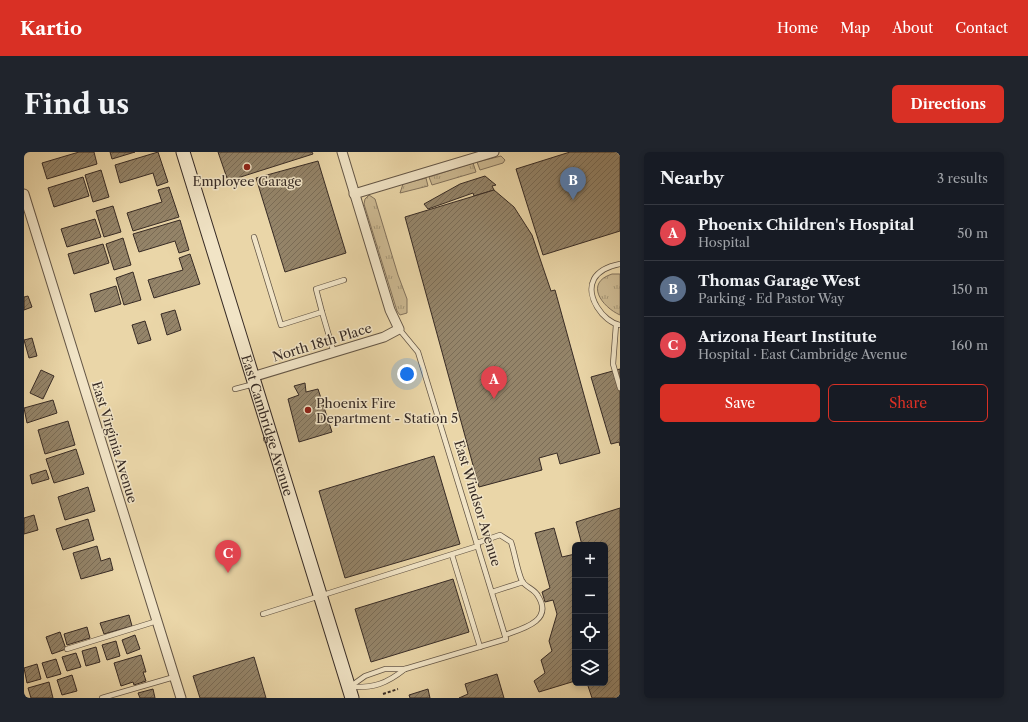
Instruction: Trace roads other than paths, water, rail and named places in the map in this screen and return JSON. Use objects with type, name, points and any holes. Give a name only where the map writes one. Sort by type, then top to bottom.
[{"type":"street","name":"East Cambridge Avenue","points":[[183,152],[351,693]]},
{"type":"street","name":"East Windsor Avenue","points":[[342,152],[390,310],[399,329]]},
{"type":"street","points":[[354,194],[494,152]]},
{"type":"street","name":"East Virginia Avenue","points":[[24,194],[181,698]]},
{"type":"street","name":"North 18th Place","points":[[253,380],[334,352],[384,337],[399,329]]},
{"type":"lane","points":[[254,237],[281,325],[322,312]]},
{"type":"lane","points":[[620,264],[601,271],[593,280],[592,291],[600,312],[607,320],[618,325],[613,364],[620,388]]},
{"type":"lane","points":[[334,352],[316,288],[344,280]]},
{"type":"lane","name":"East Windsor Avenue","points":[[399,329],[418,352],[505,637]]},
{"type":"lane","points":[[235,389],[253,380]]},
{"type":"lane","points":[[263,614],[452,555],[500,535],[507,538],[511,542],[523,582],[538,596],[541,604],[541,613],[537,621],[530,626],[480,647],[405,669],[385,669],[365,676],[351,693]]},
{"type":"lane","points":[[452,555],[480,647]]},
{"type":"lane","points":[[492,592],[523,582]]},
{"type":"lane","points":[[67,649],[157,621]]},
{"type":"lane","points":[[351,693],[388,682],[405,669]]},
{"type":"lane","points":[[102,698],[174,677]]},
{"type":"place","name":"Employee Garage","points":[[247,167]]},
{"type":"place","name":"Thomas Garage West","points":[[573,200]]},
{"type":"place","name":"Phoenix Children's Hospital","points":[[494,399]]},
{"type":"place","name":"Phoenix Fire Department - Station 5","points":[[308,410]]},
{"type":"place","name":"Arizona Heart Institute","points":[[228,573]]}]
